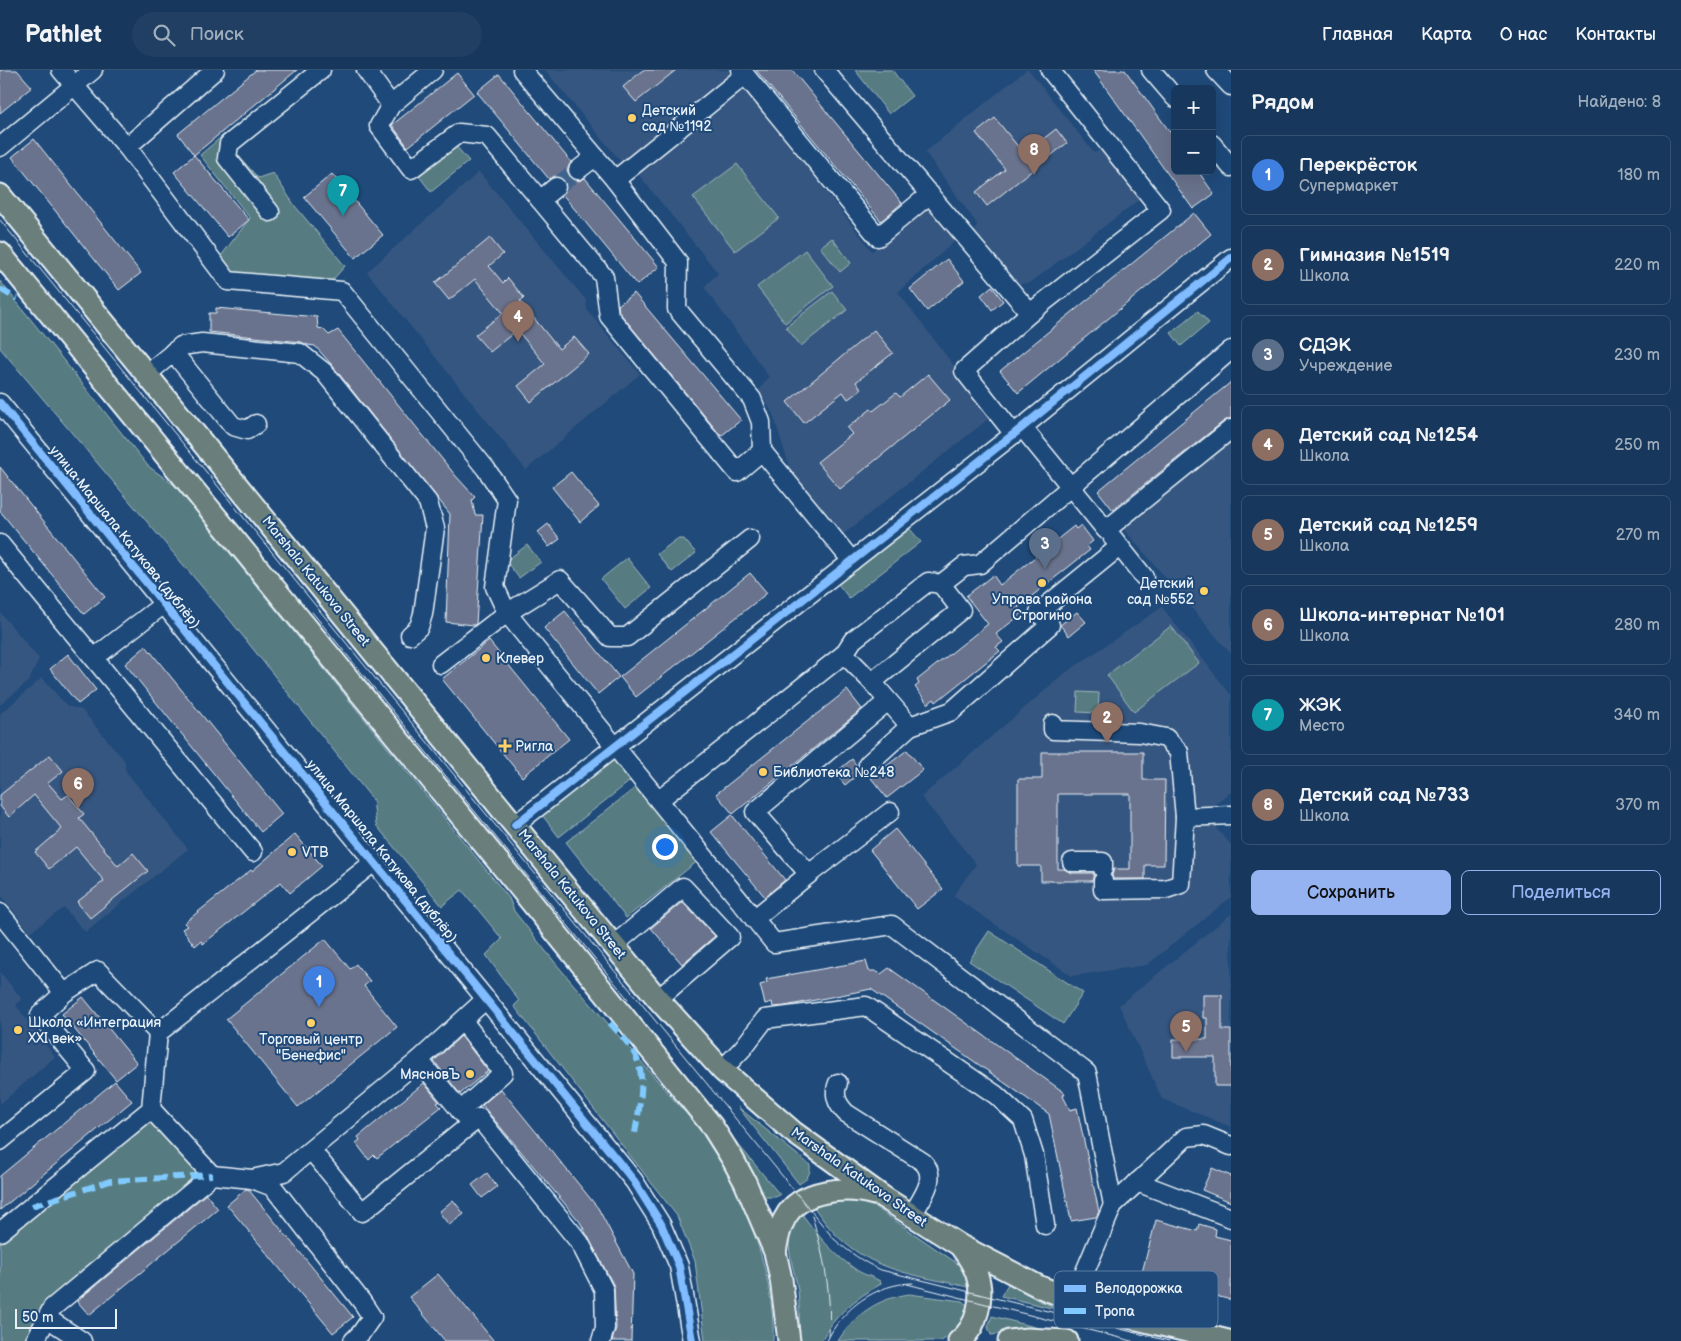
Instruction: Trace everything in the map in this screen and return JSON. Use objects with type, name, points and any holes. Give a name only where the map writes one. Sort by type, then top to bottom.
[{"type":"main road","name":"Marshala Katukova Street","points":[[0,195],[658,999],[722,1070],[793,1132],[883,1197],[961,1246],[1054,1293]]},
{"type":"main road","points":[[0,253],[712,1126],[745,1182],[775,1252],[781,1279],[787,1338]]},
{"type":"main road","points":[[775,1252],[778,1233],[786,1216],[802,1200],[826,1192],[842,1190],[863,1191],[883,1197]]},
{"type":"main road","points":[[959,1341],[963,1338],[976,1316],[980,1295],[977,1274],[961,1246]]},
{"type":"main road","name":"Marshala Katukova Street","points":[[1174,1328],[1228,1341]]},
{"type":"main road","points":[[1009,1341],[1027,1339],[1067,1341]]},
{"type":"street","points":[[61,70],[127,146],[228,281],[342,291],[486,469],[507,500],[496,587],[507,613],[774,944],[892,925],[1087,1073],[1113,1205]]},
{"type":"street","points":[[0,148],[93,70]]},
{"type":"street","points":[[127,146],[214,70]]},
{"type":"street","points":[[270,212],[227,158],[229,144],[321,70]]},
{"type":"street","points":[[366,70],[391,104]]},
{"type":"street","points":[[433,70],[391,104],[379,126],[412,169],[459,133],[487,136],[604,277],[609,316],[737,472],[762,451]]},
{"type":"street","points":[[522,70],[615,180],[678,262],[677,310],[752,399],[761,422],[762,451],[852,561]]},
{"type":"street","points":[[824,70],[1030,313]]},
{"type":"street","points":[[1050,70],[1160,210],[1030,313],[964,370],[1070,486],[1144,577]]},
{"type":"street","points":[[1152,70],[1171,93]]},
{"type":"street","points":[[1216,70],[1231,86]]},
{"type":"street","points":[[615,180],[743,73],[878,237],[930,194]]},
{"type":"street","points":[[1216,149],[1231,167]]},
{"type":"street","points":[[578,170],[595,157]]},
{"type":"street","points":[[540,200],[556,187]]},
{"type":"street","points":[[515,825],[1018,431],[1231,258]]},
{"type":"street","points":[[147,374],[181,346],[202,343],[300,353],[324,372],[428,502],[435,528],[424,614],[419,627],[410,635]]},
{"type":"street","points":[[941,584],[964,566],[980,564],[1231,350]]},
{"type":"street","points":[[173,352],[233,426],[247,430],[256,424]]},
{"type":"street","name":"улица Маршала Катукова (дублёр)","points":[[0,403],[634,1181],[660,1224],[679,1266],[692,1341]]},
{"type":"street","points":[[1106,530],[1231,429]]},
{"type":"street","points":[[441,664],[507,613],[560,580],[610,637],[627,637],[750,540]]},
{"type":"street","points":[[0,544],[253,852]]},
{"type":"street","points":[[868,764],[910,726],[952,711],[1050,625],[1039,612],[1119,547]]},
{"type":"street","points":[[659,800],[844,654],[853,640],[928,582],[941,584],[961,610],[872,682]]},
{"type":"street","points":[[94,658],[164,604]]},
{"type":"street","points":[[844,654],[872,682],[910,726]]},
{"type":"street","points":[[809,874],[755,812],[888,701]]},
{"type":"street","points":[[1053,724],[1053,730],[1140,732],[1166,738],[1179,752],[1185,817],[1181,884],[1166,889],[1103,890],[1103,862],[1072,862]]},
{"type":"street","points":[[754,919],[890,812]]},
{"type":"street","points":[[1185,817],[1231,816]]},
{"type":"street","points":[[0,1232],[151,1109],[158,1033],[374,862]]},
{"type":"street","points":[[614,945],[683,886],[730,937],[658,999]]},
{"type":"street","points":[[0,913],[64,993]]},
{"type":"street","points":[[0,1141],[86,1071],[40,1015],[64,993],[98,971],[158,1033]]},
{"type":"street","points":[[151,1109],[212,1175],[252,1178],[284,1172],[418,1060],[486,1000]]},
{"type":"street","points":[[722,1070],[743,1048],[765,1018],[866,1006],[996,1094],[1023,1120],[1034,1155],[1045,1225]]},
{"type":"street","points":[[311,1150],[362,1212],[466,1118],[503,1073],[463,1021]]},
{"type":"street","points":[[418,1060],[466,1118]]},
{"type":"street","points":[[838,1083],[835,1090],[836,1099],[846,1113],[928,1167],[929,1183],[912,1215]]},
{"type":"street","points":[[466,1118],[479,1118],[580,1243],[604,1290],[605,1328],[601,1341]]},
{"type":"street","points":[[1085,1271],[1113,1205],[1186,1137],[1204,1135],[1231,1146]]},
{"type":"street","points":[[35,1341],[52,1308],[212,1175]]},
{"type":"street","points":[[252,1178],[273,1188],[372,1317],[361,1334],[353,1341]]},
{"type":"street","points":[[1137,1182],[1231,1218]]},
{"type":"street","points":[[47,1318],[82,1341]]},
{"type":"shaded area","name":"Детский сад №1192","points":[[545,70],[733,70],[736,74],[622,163]]},
{"type":"shaded area","points":[[1026,70],[1029,70],[1094,153],[1105,147],[1144,196],[1030,283],[1020,284],[975,232],[977,224],[925,152]]},
{"type":"shaded area","points":[[746,89],[872,251],[924,211],[931,211],[955,241],[898,292],[992,416],[844,534],[791,472],[773,414],[759,390],[769,377],[704,287],[718,273],[638,174]]},
{"type":"shaded area","points":[[479,172],[586,300],[587,310],[640,374],[526,470],[367,272]]},
{"type":"shaded area","name":"Детский сад №552","points":[[1231,442],[1231,654],[1123,528]]},
{"type":"shaded area","points":[[1162,607],[1231,695],[1231,792],[1217,803],[1217,829],[1231,845],[1231,897],[1147,965],[1072,976],[953,896],[976,864],[921,797],[1064,674]]},
{"type":"shaded area","points":[[0,612],[39,659],[29,681],[0,705]]},
{"type":"shaded area","points":[[42,678],[67,706],[82,710],[125,761],[125,770],[188,849],[85,932],[64,908],[30,932],[0,894],[0,714]]},
{"type":"shaded area","points":[[1231,914],[1231,1127],[1162,1099],[1119,1005]]},
{"type":"shaded area","name":"Школа «Интеграция XXI век»","points":[[0,972],[22,999],[16,1005],[55,1057],[0,1104]]},
{"type":"green space","points":[[855,70],[892,70],[912,96],[889,114]]},
{"type":"green space","points":[[227,132],[238,155],[258,178],[273,173],[295,206],[345,266],[329,284],[231,277],[218,260],[250,218],[200,155]]},
{"type":"green space","points":[[456,146],[469,161],[431,192],[419,176]]},
{"type":"green space","points":[[737,164],[779,218],[735,251],[693,197]]},
{"type":"green space","points":[[832,238],[851,263],[840,272],[820,247]]},
{"type":"green space","points":[[805,250],[833,286],[785,323],[757,287]]},
{"type":"green space","points":[[0,281],[148,466],[177,487],[509,898],[514,911],[551,958],[702,1133],[730,1179],[754,1232],[769,1288],[773,1341],[705,1341],[695,1261],[677,1216],[514,1006],[519,1001],[486,955],[502,939],[462,890],[442,906],[376,825],[373,800],[230,620],[0,348]]},
{"type":"green space","points":[[832,291],[847,310],[801,346],[786,327]]},
{"type":"green space","points":[[1198,311],[1209,323],[1181,346],[1171,333]]},
{"type":"green space","points":[[910,529],[921,542],[849,598],[838,584]]},
{"type":"green space","points":[[677,539],[684,539],[696,553],[672,572],[657,554]]},
{"type":"green space","points":[[527,545],[541,562],[519,578],[506,561]]},
{"type":"green space","points":[[627,558],[651,588],[625,609],[601,579]]},
{"type":"green space","points":[[1171,626],[1199,663],[1134,712],[1107,675]]},
{"type":"green space","points":[[1078,692],[1099,693],[1098,713],[1077,712]]},
{"type":"green space","points":[[611,754],[634,778],[559,837],[539,811]]},
{"type":"green space","points":[[640,784],[699,860],[626,918],[566,842]]},
{"type":"green space","points":[[989,931],[1083,993],[1063,1024],[969,961]]},
{"type":"green space","points":[[738,1107],[810,1165],[809,1174],[804,1180],[799,1184]]},
{"type":"green space","points":[[151,1109],[212,1175],[52,1308],[35,1341],[0,1341],[0,1232]]},
{"type":"green space","points":[[724,1127],[780,1195],[765,1197]]},
{"type":"green space","points":[[836,1199],[867,1203],[878,1209],[961,1266],[969,1278],[968,1287],[901,1271],[881,1265],[863,1256],[846,1244],[829,1228],[814,1207]]},
{"type":"green space","points":[[802,1214],[834,1252],[858,1271],[880,1281],[881,1284],[846,1308],[832,1323],[821,1341],[801,1341],[798,1291],[790,1255],[789,1240],[792,1225]]},
{"type":"green space","points":[[1008,1284],[1054,1307],[1054,1309],[1001,1296]]},
{"type":"green space","points":[[909,1294],[962,1301],[968,1306],[965,1317],[952,1334],[941,1341],[838,1341],[852,1323],[868,1309],[897,1296]]},
{"type":"green space","points":[[992,1316],[1054,1332],[1026,1331],[991,1335],[988,1327]]},
{"type":"building","points":[[0,70],[17,70],[32,87],[0,113]]},
{"type":"building","points":[[256,70],[297,70],[194,155],[178,134]]},
{"type":"building","points":[[643,70],[676,70],[636,102],[623,87]]},
{"type":"building","points":[[756,70],[792,70],[902,203],[881,221]]},
{"type":"building","points":[[1093,70],[1125,70],[1171,133],[1171,175],[1201,175],[1214,194],[1193,209]]},
{"type":"building","points":[[457,73],[474,94],[408,147],[392,125]]},
{"type":"building","points":[[499,74],[571,162],[567,171],[570,177],[579,181],[585,178],[659,267],[637,285],[563,195],[566,186],[564,180],[555,176],[549,179],[477,92]]},
{"type":"building","points":[[995,118],[1024,154],[1056,129],[1067,143],[987,206],[976,192],[1005,169],[976,133]]},
{"type":"building","points":[[34,139],[141,273],[119,290],[12,157]]},
{"type":"building","points":[[194,155],[249,220],[228,237],[174,172]]},
{"type":"building","points":[[332,174],[383,235],[355,258],[304,197]]},
{"type":"building","points":[[1194,213],[1211,234],[1018,393],[1000,371]]},
{"type":"building","points":[[490,238],[503,254],[489,266],[503,283],[508,278],[524,298],[520,301],[559,349],[574,337],[589,354],[531,402],[518,386],[545,364],[517,330],[490,352],[475,335],[503,313],[475,279],[449,300],[435,283]]},
{"type":"building","points":[[947,259],[964,281],[927,311],[910,289]]},
{"type":"building","points":[[992,286],[1003,301],[992,310],[981,295]]},
{"type":"building","points":[[634,293],[741,420],[721,436],[619,312],[618,305]]},
{"type":"building","points":[[216,308],[317,317],[318,328],[323,329],[329,335],[338,330],[455,475],[475,497],[472,500],[475,515],[483,515],[476,624],[446,622],[450,514],[332,365],[315,346],[301,342],[209,332],[209,313],[216,313]]},
{"type":"building","points":[[874,330],[893,353],[856,382],[861,389],[851,397],[848,399],[843,392],[804,423],[787,402]]},
{"type":"building","points":[[928,374],[950,400],[840,489],[817,462],[852,434],[847,428],[871,409],[873,411],[896,393],[900,397]]},
{"type":"building","points":[[1231,382],[1231,418],[1224,421],[1113,510],[1098,491]]},
{"type":"building","points":[[0,467],[105,597],[84,614],[0,511]]},
{"type":"building","points":[[571,472],[599,506],[580,522],[552,487]]},
{"type":"building","points":[[548,524],[560,539],[549,547],[538,532]]},
{"type":"building","points":[[1081,525],[1093,541],[1087,546],[1090,550],[1018,607],[1023,613],[996,634],[1003,642],[996,647],[1000,651],[936,702],[934,699],[928,704],[915,687],[919,684],[917,680],[988,624],[966,596],[993,575],[1000,585],[1074,526],[1076,529]]},
{"type":"building","points":[[750,573],[767,593],[636,697],[620,677]]},
{"type":"building","points":[[565,611],[619,677],[598,694],[544,628]]},
{"type":"building","points":[[1077,612],[1086,622],[1069,636],[1060,625]]},
{"type":"building","points":[[489,641],[569,739],[522,777],[442,679]]},
{"type":"building","points":[[146,646],[282,814],[261,832],[125,664]]},
{"type":"building","points":[[68,654],[96,690],[78,704],[50,669]]},
{"type":"building","points":[[847,690],[862,709],[733,814],[716,794]]},
{"type":"building","points":[[907,750],[923,770],[887,798],[871,778]]},
{"type":"building","points":[[1042,752],[1143,752],[1143,780],[1165,780],[1164,865],[1145,865],[1145,879],[1113,879],[1114,869],[1130,869],[1130,794],[1058,794],[1058,869],[1064,869],[1072,873],[1093,873],[1092,881],[1041,881],[1041,866],[1018,866],[1018,779],[1042,779]]},
{"type":"building","points":[[50,755],[63,771],[48,783],[62,799],[68,795],[84,814],[79,818],[118,866],[133,853],[148,871],[90,918],[77,902],[104,881],[76,847],[49,869],[35,852],[62,829],[34,795],[9,817],[0,806],[0,795]]},
{"type":"building","points":[[852,759],[861,772],[845,785],[835,773]]},
{"type":"building","points":[[732,815],[785,880],[765,897],[711,832]]},
{"type":"building","points":[[895,829],[943,889],[917,909],[870,850]]},
{"type":"building","points":[[295,834],[322,866],[290,893],[281,882],[203,944],[201,941],[195,946],[182,929],[187,926],[184,923],[252,871]]},
{"type":"building","points":[[682,902],[715,936],[682,964],[651,928]]},
{"type":"building","name":"Торговый центр \"Бенефис\"","points":[[325,939],[350,969],[356,964],[370,981],[364,986],[397,1027],[298,1107],[226,1019]]},
{"type":"building","points":[[866,961],[869,971],[881,974],[889,968],[1065,1093],[1063,1096],[1070,1110],[1077,1108],[1099,1212],[1096,1217],[1071,1221],[1049,1114],[871,989],[785,1006],[773,1007],[772,1002],[765,1004],[760,985],[767,983],[766,979]]},
{"type":"building","points":[[1203,995],[1222,995],[1222,1030],[1231,1030],[1231,1086],[1215,1086],[1215,1057],[1173,1057],[1173,1039],[1207,1039],[1207,1018],[1203,1018]]},
{"type":"building","points":[[83,997],[137,1063],[116,1080],[62,1014]]},
{"type":"building","points":[[461,1036],[488,1071],[460,1094],[434,1061]]},
{"type":"building","points":[[115,1081],[132,1101],[0,1210],[0,1176]]},
{"type":"building","points":[[424,1083],[441,1107],[377,1158],[374,1155],[369,1160],[356,1143],[360,1140],[358,1137]]},
{"type":"building","points":[[501,1089],[598,1208],[633,1274],[631,1341],[612,1341],[616,1328],[614,1286],[580,1222],[482,1105]]},
{"type":"building","points":[[1212,1168],[1231,1176],[1231,1202],[1202,1190]]},
{"type":"building","points":[[487,1173],[497,1187],[482,1198],[472,1185]]},
{"type":"building","points":[[248,1189],[353,1317],[333,1333],[227,1205]]},
{"type":"building","points":[[206,1194],[218,1209],[89,1315],[77,1301]]},
{"type":"building","points":[[453,1200],[464,1214],[449,1225],[439,1212]]},
{"type":"building","points":[[1156,1220],[1197,1231],[1199,1224],[1216,1229],[1215,1236],[1231,1240],[1231,1300],[1218,1297],[1218,1271],[1142,1271]]},
{"type":"building","points":[[438,1274],[494,1341],[445,1341],[409,1297]]},
{"type":"tunnel","points":[[556,187],[578,170]]},
{"type":"tram line","points":[[0,220],[834,1239],[868,1264],[881,1270],[1054,1313]]},
{"type":"tram line","points":[[312,612],[628,999]]},
{"type":"tram line","points":[[812,1216],[826,1275],[830,1320],[829,1336]]},
{"type":"tram line","points":[[827,1341],[841,1318],[862,1300],[886,1288],[913,1283]]},
{"type":"tram line","points":[[907,1284],[1054,1321]]},
{"type":"tram line","points":[[1081,1328],[1132,1341]]},
{"type":"tram line","points":[[1116,1328],[1169,1341]]},
{"type":"marked path","points":[[0,289],[17,299]]},
{"type":"marked path","points":[[610,1023],[625,1040],[638,1060],[641,1091],[635,1133]]},
{"type":"marked path","points":[[32,1206],[110,1181],[212,1175]]},
{"type":"cycle path","points":[[515,825],[1014,434],[1231,258]]},
{"type":"cycle path","points":[[0,403],[634,1181],[661,1224],[679,1266],[692,1341]]},
{"type":"place","name":"Детский сад №1192","points":[[632,118]]},
{"type":"place","name":"Детский сад №733","points":[[1034,175]]},
{"type":"place","name":"ЖЭК","points":[[343,216]]},
{"type":"place","name":"Детский сад №1254","points":[[518,342]]},
{"type":"place","name":"СДЭК","points":[[1045,569]]},
{"type":"place","name":"Управа района Строгино","points":[[1042,583]]},
{"type":"place","name":"Детский сад №552","points":[[1204,591]]},
{"type":"place","name":"Клевер","points":[[486,658]]},
{"type":"place","name":"Гимназия №1519","points":[[1107,743]]},
{"type":"place","name":"Ригла","points":[[505,746]]},
{"type":"place","name":"Библиотека №248","points":[[763,772]]},
{"type":"place","name":"Школа-интернат №101","points":[[78,809]]},
{"type":"place","name":"VTB","points":[[292,852]]},
{"type":"place","name":"Перекрёсток","points":[[319,1007]]},
{"type":"place","name":"Торговый центр \"Бенефис\"","points":[[311,1023]]},
{"type":"place","name":"Школа «Интеграция XXI век»","points":[[18,1030]]},
{"type":"place","name":"Детский сад №1259","points":[[1186,1052]]},
{"type":"place","name":"МясновЪ","points":[[470,1074]]}]
